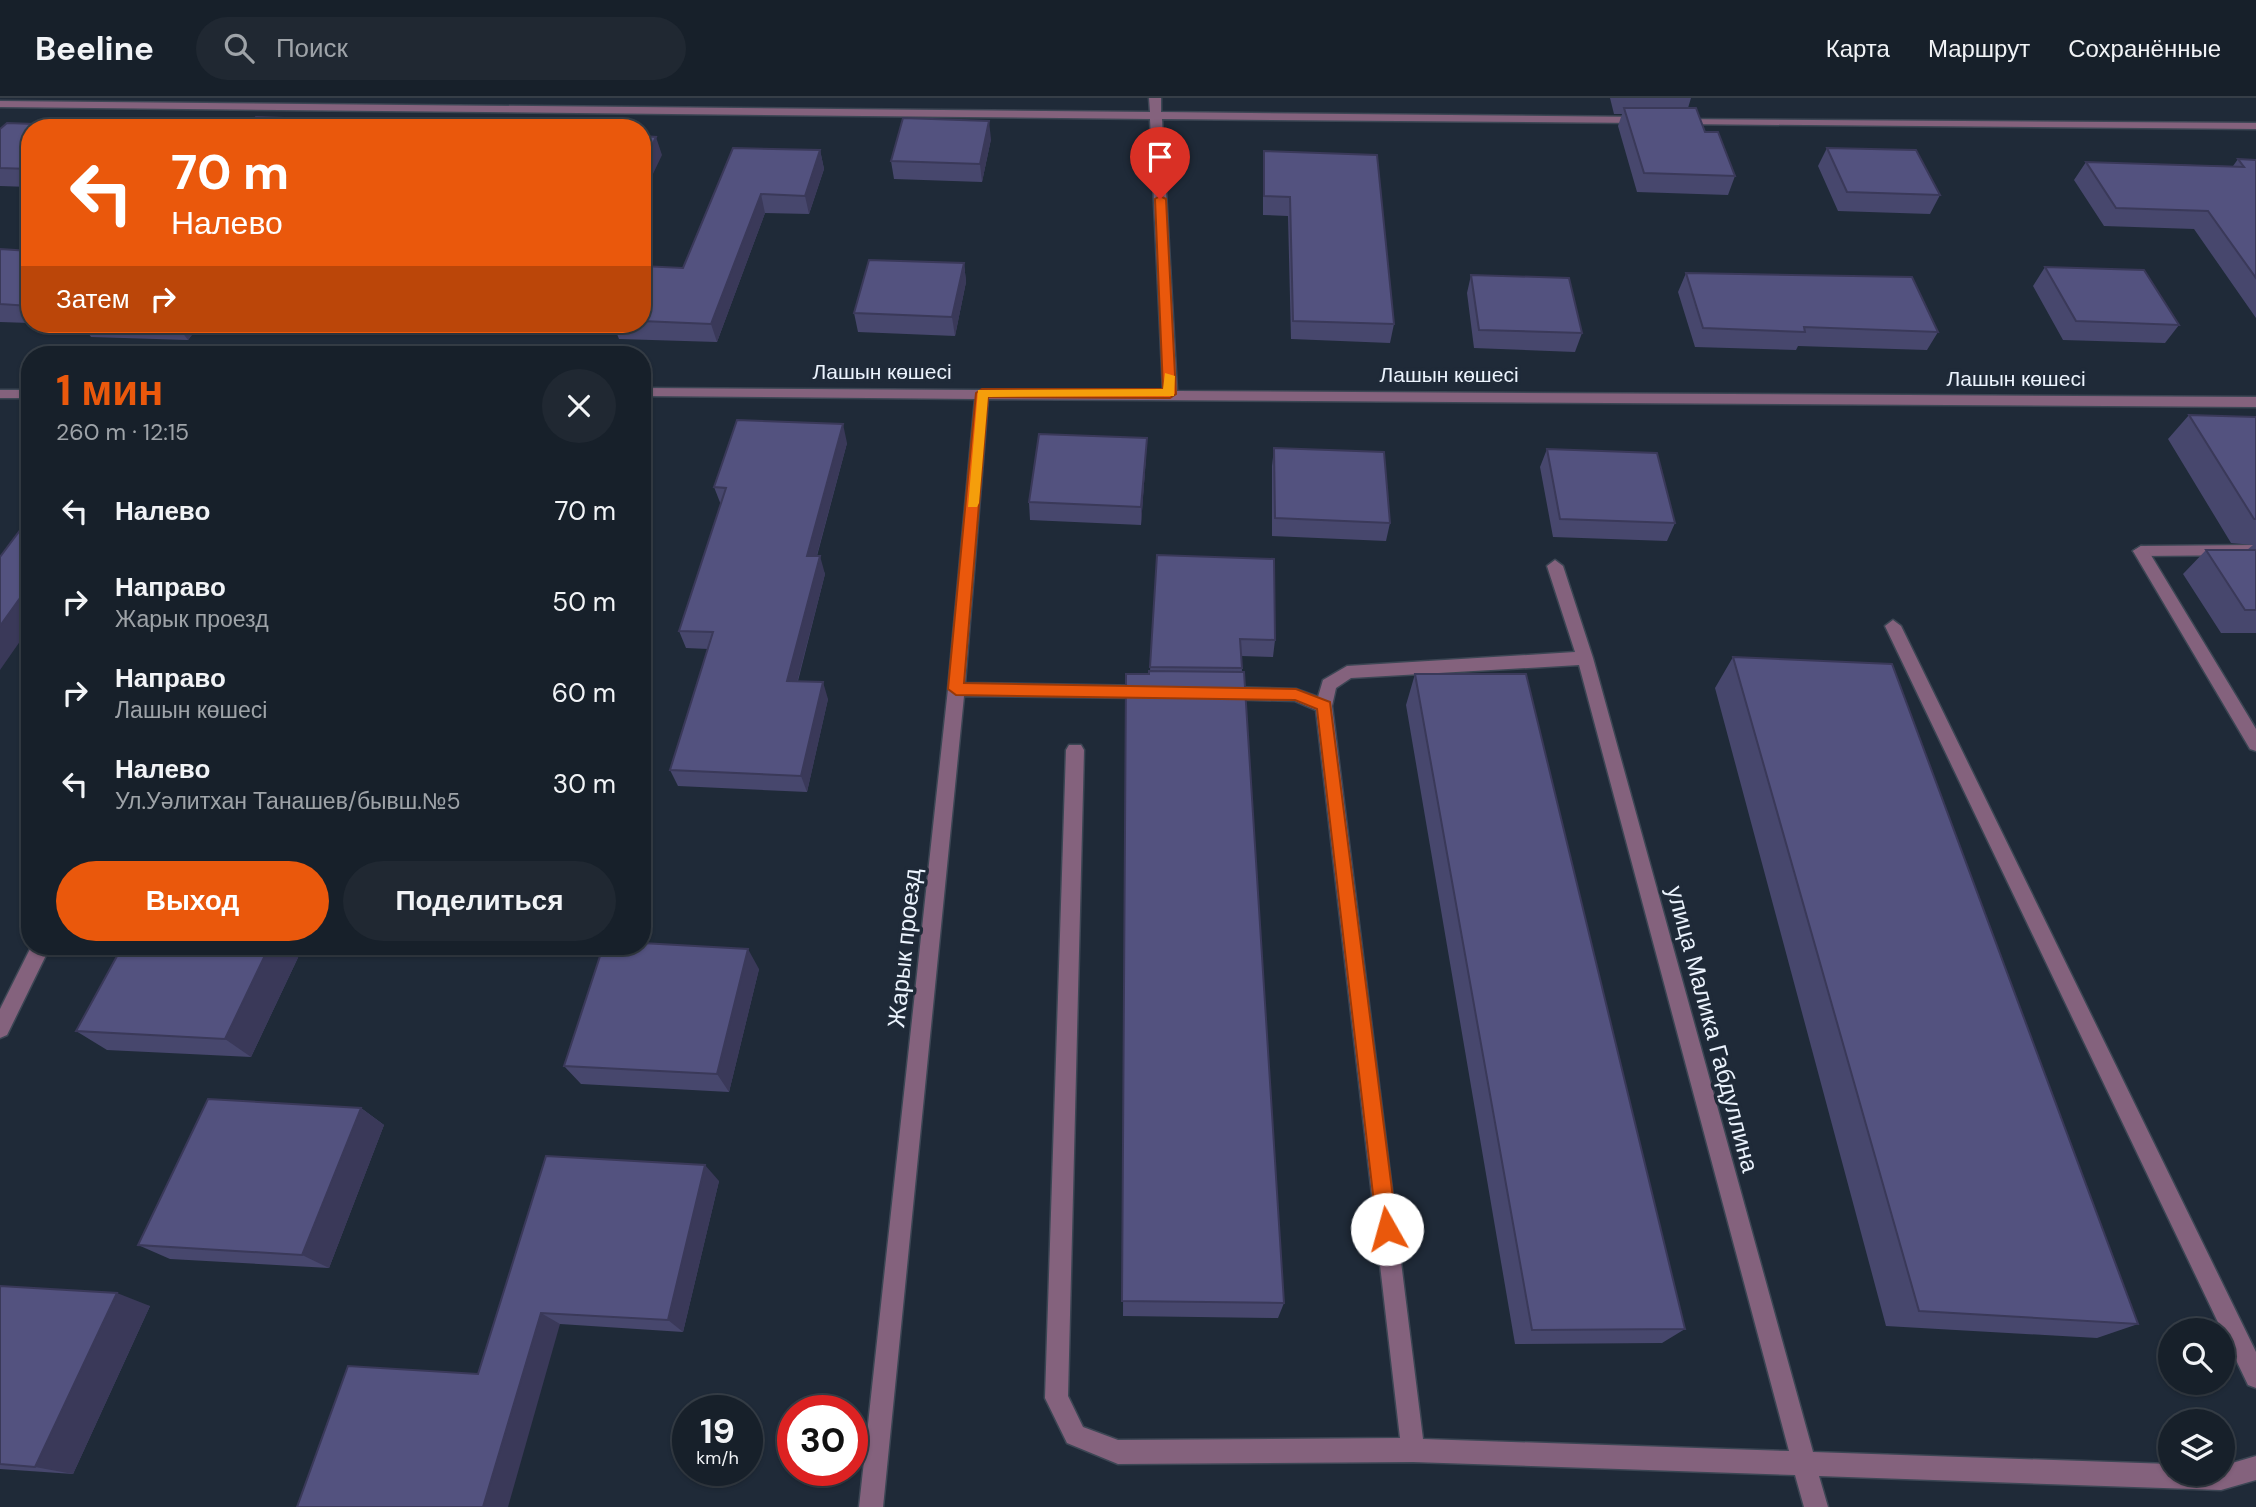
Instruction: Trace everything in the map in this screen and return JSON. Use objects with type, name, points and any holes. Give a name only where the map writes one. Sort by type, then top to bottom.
[{"type":"street","points":[[1155,98],[1170,394]]},
{"type":"street","points":[[0,104],[1657,121]]},
{"type":"street","points":[[1671,121],[2256,126]]},
{"type":"street","name":"Лашын көшесі","points":[[651,392],[2256,402]]},
{"type":"street","name":"Жарык проезд","points":[[871,1507],[956,689],[982,393]]},
{"type":"street","points":[[0,394],[21,394]]},
{"type":"street","points":[[2256,551],[2141,551],[2256,744]]},
{"type":"street","name":"улица Малика Габдуллина","points":[[1555,566],[1585,657],[1816,1507]]},
{"type":"street","points":[[1893,626],[2256,1377]]},
{"type":"street","points":[[1413,1450],[1324,706],[1329,685],[1347,672],[1585,657]]},
{"type":"street","points":[[956,689],[1160,692]]},
{"type":"street","points":[[1201,693],[1296,695],[1324,706]]},
{"type":"street","points":[[1075,750],[1056,1398],[1074,1435],[1118,1452],[1413,1450],[2221,1478],[2256,1468]]},
{"type":"street","points":[[0,1029],[37,955]]},
{"type":"building","points":[[1624,108],[1696,108],[1705,132],[1718,132],[1735,176],[1644,173]]},
{"type":"building","points":[[256,117],[312,119],[255,119]]},
{"type":"building","points":[[903,118],[989,121],[980,164],[891,161]]},
{"type":"building","points":[[7,123],[21,124],[21,169],[0,168],[0,129]]},
{"type":"building","points":[[733,148],[820,150],[805,196],[761,194],[711,324],[651,321],[651,266],[683,268]]},
{"type":"building","points":[[1827,148],[1916,150],[1940,195],[1847,192]]},
{"type":"building","points":[[1264,151],[1377,155],[1394,324],[1293,321],[1290,197],[1264,196]]},
{"type":"building","points":[[2238,159],[2256,160],[2256,278],[2208,211],[2116,208],[2086,162],[2244,167]]},
{"type":"building","points":[[0,249],[21,250],[21,305],[0,304]]},
{"type":"building","points":[[869,260],[964,263],[952,317],[854,313]]},
{"type":"building","points":[[2045,267],[2144,270],[2179,325],[2076,321]]},
{"type":"building","points":[[1686,273],[1912,277],[1938,332],[1804,327],[1805,332],[1703,328]]},
{"type":"building","points":[[1471,275],[1569,278],[1582,333],[1479,330]]},
{"type":"building","points":[[2189,415],[2256,417],[2256,519],[2254,519]]},
{"type":"building","points":[[737,420],[843,424],[807,556],[820,556],[787,681],[823,682],[801,776],[670,770],[713,632],[679,631],[726,488],[714,487]]},
{"type":"building","points":[[1039,434],[1147,438],[1141,507],[1029,502]]},
{"type":"building","points":[[1274,448],[1384,452],[1390,523],[1275,518]]},
{"type":"building","points":[[1547,449],[1657,453],[1675,523],[1560,519]]},
{"type":"building","points":[[21,529],[21,597],[0,626],[0,557]]},
{"type":"building","points":[[2206,550],[2256,550],[2256,610],[2245,610]]},
{"type":"building","points":[[1157,555],[1274,559],[1275,640],[1240,639],[1242,668],[1150,667]]},
{"type":"building","points":[[1733,657],[1892,664],[2138,1324],[1919,1311]]},
{"type":"building","points":[[1149,671],[1244,672],[1284,1303],[1122,1301],[1126,674],[1149,674]]},
{"type":"building","points":[[1415,674],[1526,674],[1685,1329],[1532,1330]]},
{"type":"building","points":[[651,944],[748,949],[717,1074],[564,1066],[600,955],[651,955]]},
{"type":"building","points":[[118,955],[265,955],[225,1039],[76,1031]]},
{"type":"building","points":[[208,1099],[361,1108],[302,1255],[138,1245]]},
{"type":"building","points":[[546,1156],[705,1165],[668,1320],[541,1313],[483,1507],[297,1507],[348,1366],[478,1374]]},
{"type":"building","points":[[0,1286],[117,1293],[35,1467],[0,1464]]},
{"type":"slow traffic","points":[[972,503],[982,393],[1170,394],[1169,376]]},
{"type":"route","points":[[1160,199],[1170,394],[982,393],[956,689],[1296,695],[1324,706],[1387,1229]]}]
